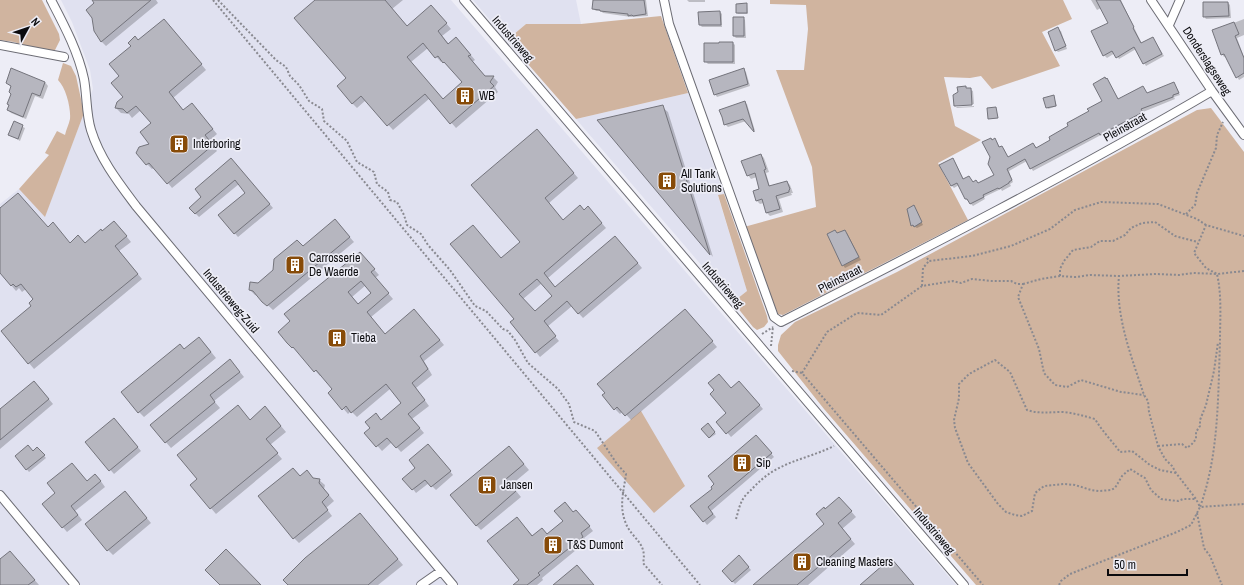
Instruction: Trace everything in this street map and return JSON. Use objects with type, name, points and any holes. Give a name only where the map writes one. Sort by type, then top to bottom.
[{"type":"street","name":"Industrieweg-Zuid","points":[[51,0],[76,54],[84,79],[90,129],[108,168],[136,206],[453,585]]},
{"type":"street","name":"Industrieweg","points":[[464,0],[964,585]]},
{"type":"street","points":[[664,0],[669,24],[774,317],[781,322]]},
{"type":"street","name":"Donderslagseweg","points":[[1151,0],[1244,136]]},
{"type":"street","points":[[1169,25],[1180,0]]},
{"type":"street","points":[[0,45],[64,57]]},
{"type":"street","name":"Pleinstraat","points":[[781,322],[989,216],[1163,120],[1212,91]]},
{"type":"street","points":[[0,495],[75,585]]},
{"type":"street","points":[[421,585],[441,571]]},
{"type":"path","points":[[213,0],[700,585]]},
{"type":"path","points":[[218,0],[276,60],[286,67],[290,76],[299,85],[309,101],[322,109],[324,121],[347,141],[357,162],[374,172],[377,184],[388,192],[390,200],[397,202],[404,215],[407,225],[421,234],[428,245],[450,270],[475,306],[486,311],[502,330],[508,331],[528,363],[558,389],[569,404],[574,422],[595,431],[626,474],[621,508],[625,523],[643,547],[645,555],[643,563],[662,585]]},
{"type":"path","points":[[1185,214],[1195,205],[1197,193],[1216,148],[1217,135],[1221,124],[1228,114]]},
{"type":"path","points":[[922,286],[923,268],[929,261],[972,256],[1011,246],[1050,229],[1075,210],[1101,202],[1158,204],[1197,219],[1206,225],[1244,236]]},
{"type":"path","points":[[1060,276],[1060,269],[1064,261],[1073,250],[1091,247],[1100,241],[1113,241],[1125,236],[1131,228],[1142,222],[1155,222],[1175,236],[1198,242]]},
{"type":"path","points":[[1206,225],[1194,253],[1206,268],[1217,274]]},
{"type":"path","points":[[922,250],[929,261]]},
{"type":"path","points":[[983,585],[802,373],[827,332],[857,313],[881,314],[922,286],[953,281],[961,283],[972,279],[1011,281],[1017,284],[1023,284],[1060,276],[1179,275],[1193,273],[1217,274],[1244,271]]},
{"type":"path","points":[[1060,585],[1061,581],[1070,574],[1177,532],[1191,525],[1200,507],[1207,487],[1215,433],[1220,337],[1219,284],[1217,274]]},
{"type":"path","points":[[1119,276],[1118,291],[1125,337],[1144,395],[1148,401],[1149,412],[1158,446],[1165,459],[1172,466],[1196,499],[1200,507]]},
{"type":"path","points":[[1023,284],[1018,297],[1039,349],[1044,373],[1055,384],[1067,387],[1081,380],[1121,392],[1144,395]]},
{"type":"path","points":[[770,357],[774,317]]},
{"type":"path","points":[[754,339],[781,322]]},
{"type":"path","points":[[1158,446],[1182,444],[1187,448],[1196,439],[1196,432],[1200,426],[1200,420],[1206,405],[1220,337]]},
{"type":"path","points":[[1176,473],[1160,470],[1150,465],[1132,451],[1120,452],[1095,419],[1061,412],[1037,413],[1027,410],[1010,372],[995,360],[969,374],[959,384],[954,420],[961,446],[968,463],[998,504],[1006,512],[1022,516],[1032,511],[1035,493],[1044,486],[1075,485],[1091,490],[1111,490],[1115,488],[1122,476],[1130,469],[1145,478],[1151,490],[1161,499],[1178,501],[1183,499],[1196,499]]},
{"type":"path","points":[[736,519],[742,500],[757,483],[773,470],[792,461],[818,453],[843,442]]},
{"type":"path","points":[[1200,507],[1244,504]]},
{"type":"path","points":[[1197,512],[1204,548],[1210,556],[1222,585]]},
{"type":"shaded area","points":[[0,0],[42,0],[59,34],[60,40],[55,50],[46,52],[14,42],[0,40]]},
{"type":"shaded area","points":[[61,0],[451,0],[956,585],[0,585],[0,204],[19,189],[45,216],[93,89],[90,70],[72,22]]},
{"type":"shaded area","points":[[473,0],[576,0],[581,24],[526,24],[507,40]]},
{"type":"shaded area","points":[[770,0],[1063,0],[1072,19],[1042,32],[1060,66],[992,89],[981,76],[970,78],[944,77],[955,126],[981,140],[938,163],[968,220],[783,315],[778,314],[744,227],[816,207],[812,167],[776,70],[804,70],[808,29],[806,5],[770,4]]},
{"type":"shaded area","points":[[661,16],[688,93],[576,119],[507,40],[526,24],[581,24]]},
{"type":"shaded area","points":[[63,63],[71,66],[76,76],[84,113],[45,217],[19,189],[49,155],[45,153],[57,131],[65,135],[70,121],[69,104],[66,93],[58,80]]},
{"type":"shaded area","points":[[688,93],[724,194],[718,196],[747,291],[733,302],[576,119]]},
{"type":"shaded area","points":[[1211,108],[1244,152],[1244,585],[976,585],[824,409],[778,351],[781,335],[795,322],[897,272],[1197,110]]},
{"type":"shaded area","points":[[724,194],[767,316],[768,322],[764,327],[757,330],[733,302],[747,291],[718,195]]},
{"type":"shaded area","points":[[641,411],[685,486],[654,513],[597,448]]},
{"type":"building","points":[[92,0],[151,0],[101,42],[94,31],[92,18],[86,10],[94,3]]},
{"type":"building","points":[[315,0],[385,0],[407,26],[431,5],[447,23],[438,31],[448,44],[456,37],[471,55],[468,56],[485,76],[494,76],[490,82],[494,86],[450,124],[425,94],[387,126],[361,96],[352,104],[337,86],[346,78],[294,18]],"holes":[[[423,43],[435,58],[438,56],[462,82],[443,99],[407,57]]]},
{"type":"building","points":[[593,0],[644,0],[646,14],[628,16],[628,14],[592,9]]},
{"type":"building","points":[[1096,0],[1120,0],[1141,43],[1153,37],[1162,54],[1143,64],[1134,47],[1116,58],[1112,51],[1103,56],[1091,31],[1108,23]]},
{"type":"building","points":[[1203,2],[1228,2],[1229,16],[1203,17]]},
{"type":"building","points":[[747,3],[747,13],[736,13],[736,4]]},
{"type":"building","points":[[720,11],[721,25],[699,25],[698,12]]},
{"type":"building","points":[[733,17],[744,17],[744,36],[733,36]]},
{"type":"building","points":[[164,19],[202,64],[169,92],[183,110],[192,103],[213,129],[205,135],[213,145],[167,184],[149,163],[146,165],[136,153],[139,147],[149,144],[140,132],[151,123],[136,106],[127,113],[123,109],[115,108],[117,102],[123,97],[111,83],[119,76],[109,64],[131,46],[128,43],[135,36],[138,40]]},
{"type":"building","points":[[1234,22],[1239,34],[1235,36],[1244,58],[1244,73],[1236,78],[1224,54],[1221,55],[1212,30]]},
{"type":"building","points":[[1058,27],[1066,46],[1055,51],[1048,32]]},
{"type":"building","points":[[733,42],[733,62],[704,62],[704,43]]},
{"type":"building","points":[[11,68],[45,82],[40,96],[32,93],[23,117],[7,110],[9,105],[7,104],[11,94],[9,92],[11,86],[6,83]]},
{"type":"building","points":[[744,68],[748,84],[714,95],[709,80]]},
{"type":"building","points":[[1105,77],[1106,79],[1107,78],[1118,99],[1143,86],[1147,93],[1174,82],[1179,93],[1173,95],[1173,97],[1141,109],[1143,112],[1030,169],[1025,159],[1007,169],[1012,180],[1009,183],[999,189],[998,188],[983,195],[984,197],[970,204],[967,199],[965,199],[957,183],[951,186],[939,165],[953,158],[963,179],[969,176],[973,182],[976,180],[978,183],[994,175],[988,164],[990,157],[982,142],[995,138],[999,147],[1002,146],[1008,157],[1033,143],[1036,148],[1050,140],[1049,137],[1068,126],[1067,123],[1089,111],[1087,109],[1102,101],[1093,84]]},
{"type":"building","points":[[966,86],[966,88],[971,88],[972,105],[954,106],[953,95],[958,92],[957,87]]},
{"type":"building","points":[[1054,95],[1056,106],[1046,108],[1043,98]]},
{"type":"building","points":[[745,101],[754,132],[743,119],[724,125],[719,110]]},
{"type":"building","name":"All Tank Solutions","points":[[663,105],[710,255],[597,120]]},
{"type":"building","points":[[996,107],[998,118],[988,119],[987,108]]},
{"type":"building","points":[[14,121],[23,125],[18,139],[8,135]]},
{"type":"building","points":[[537,129],[574,173],[545,198],[563,220],[580,205],[584,210],[588,206],[602,223],[544,273],[555,287],[615,236],[638,263],[578,314],[567,301],[544,321],[556,336],[535,353],[510,322],[514,319],[450,244],[473,225],[501,258],[520,242],[471,185]],"holes":[[[537,279],[552,296],[535,311],[519,294]]]},
{"type":"building","points":[[761,154],[766,169],[764,170],[769,186],[787,181],[790,189],[789,192],[776,196],[780,209],[766,213],[762,199],[756,201],[753,191],[759,189],[755,173],[747,176],[741,161]]},
{"type":"building","points":[[231,158],[270,204],[234,234],[218,215],[245,193],[235,180],[195,214],[189,208],[201,197],[195,189]]},
{"type":"building","points":[[18,193],[48,227],[53,222],[70,243],[78,235],[85,243],[101,229],[102,231],[114,221],[127,236],[115,246],[138,274],[28,364],[1,331],[31,306],[29,303],[33,299],[21,284],[16,287],[13,284],[11,286],[0,273],[0,208]]},
{"type":"building","points":[[914,205],[922,222],[914,227],[913,225],[911,226],[907,209]]},
{"type":"building","name":"Carrosserie De Waerde","points":[[335,219],[350,237],[267,306],[253,291],[249,290],[250,282],[258,283],[273,270],[274,259],[297,240],[303,246]]},
{"type":"building","points":[[835,230],[837,233],[845,230],[859,257],[842,266],[827,234]]},
{"type":"building","points":[[360,252],[375,269],[371,272],[389,293],[367,312],[385,334],[414,309],[440,340],[420,356],[428,369],[412,383],[425,400],[408,414],[420,428],[396,448],[387,438],[376,447],[364,433],[370,428],[365,422],[376,413],[381,420],[401,403],[386,384],[351,413],[346,406],[342,410],[328,393],[332,389],[316,370],[314,372],[278,332],[290,321],[284,314]],"holes":[[[361,281],[371,293],[358,304],[348,292]]]},
{"type":"building","points":[[685,309],[713,341],[625,416],[617,407],[614,410],[602,395],[605,393],[597,384]]},
{"type":"building","points":[[199,337],[211,352],[138,413],[121,392],[180,344],[184,349]]},
{"type":"building","points":[[230,359],[240,372],[210,395],[215,402],[165,443],[150,425]]},
{"type":"building","points":[[719,374],[731,388],[739,381],[760,405],[726,434],[716,422],[726,413],[710,394],[714,390],[708,383]]},
{"type":"building","points":[[34,381],[49,399],[0,440],[0,409]]},
{"type":"building","points":[[238,405],[250,420],[265,406],[281,426],[266,439],[278,453],[210,509],[190,485],[197,479],[177,455]]},
{"type":"building","points":[[114,418],[138,447],[109,471],[85,442]]},
{"type":"building","points":[[708,423],[715,432],[709,438],[701,429]]},
{"type":"building","name":"Sip","points":[[756,435],[772,453],[708,507],[713,514],[703,522],[690,506],[712,489],[711,487],[714,484],[708,476]]},
{"type":"building","points":[[428,444],[451,471],[431,487],[425,480],[412,490],[402,479],[415,468],[409,460]]},
{"type":"building","points":[[28,445],[33,451],[37,447],[45,455],[26,470],[15,456]]},
{"type":"building","name":"Jansen","points":[[509,446],[524,464],[506,479],[516,491],[476,526],[450,495]]},
{"type":"building","points":[[72,463],[87,481],[95,474],[101,481],[71,506],[78,515],[62,528],[42,504],[55,493],[47,483]]},
{"type":"building","points":[[293,468],[300,476],[307,470],[313,478],[320,479],[319,483],[329,495],[322,502],[328,510],[293,539],[258,496]]},
{"type":"building","points":[[125,491],[147,518],[107,551],[85,524]]},
{"type":"building","name":"Cleaning Masters","points":[[839,497],[852,511],[838,523],[851,539],[797,585],[753,585],[824,524],[816,514],[824,507],[825,509]]},
{"type":"building","points":[[565,502],[573,512],[576,510],[590,526],[581,533],[583,537],[538,573],[540,575],[527,585],[513,585],[519,580],[487,541],[517,517],[532,536],[542,528],[547,534],[563,521],[554,511]]},
{"type":"building","points":[[360,513],[398,559],[368,585],[288,585],[283,580],[305,558]]},
{"type":"building","points":[[226,549],[261,585],[220,585],[205,570]]},
{"type":"building","points":[[10,551],[35,580],[28,585],[0,585],[0,559]]},
{"type":"building","points":[[739,555],[749,567],[732,582],[722,571]]},
{"type":"building","points":[[891,558],[914,585],[860,585]]},
{"type":"building","points":[[577,565],[594,585],[553,585]]},
{"type":"place","name":"WB","points":[[465,96]]},
{"type":"place","name":"Interboring","points":[[179,144]]},
{"type":"place","name":"All Tank Solutions","points":[[667,181]]},
{"type":"place","name":"Carrosserie De Waerde","points":[[295,265]]},
{"type":"place","name":"Tieba","points":[[337,338]]},
{"type":"place","name":"Sip","points":[[742,463]]},
{"type":"place","name":"Jansen","points":[[487,485]]},
{"type":"place","name":"T&S Dumont","points":[[553,545]]},
{"type":"place","name":"Cleaning Masters","points":[[802,562]]}]
